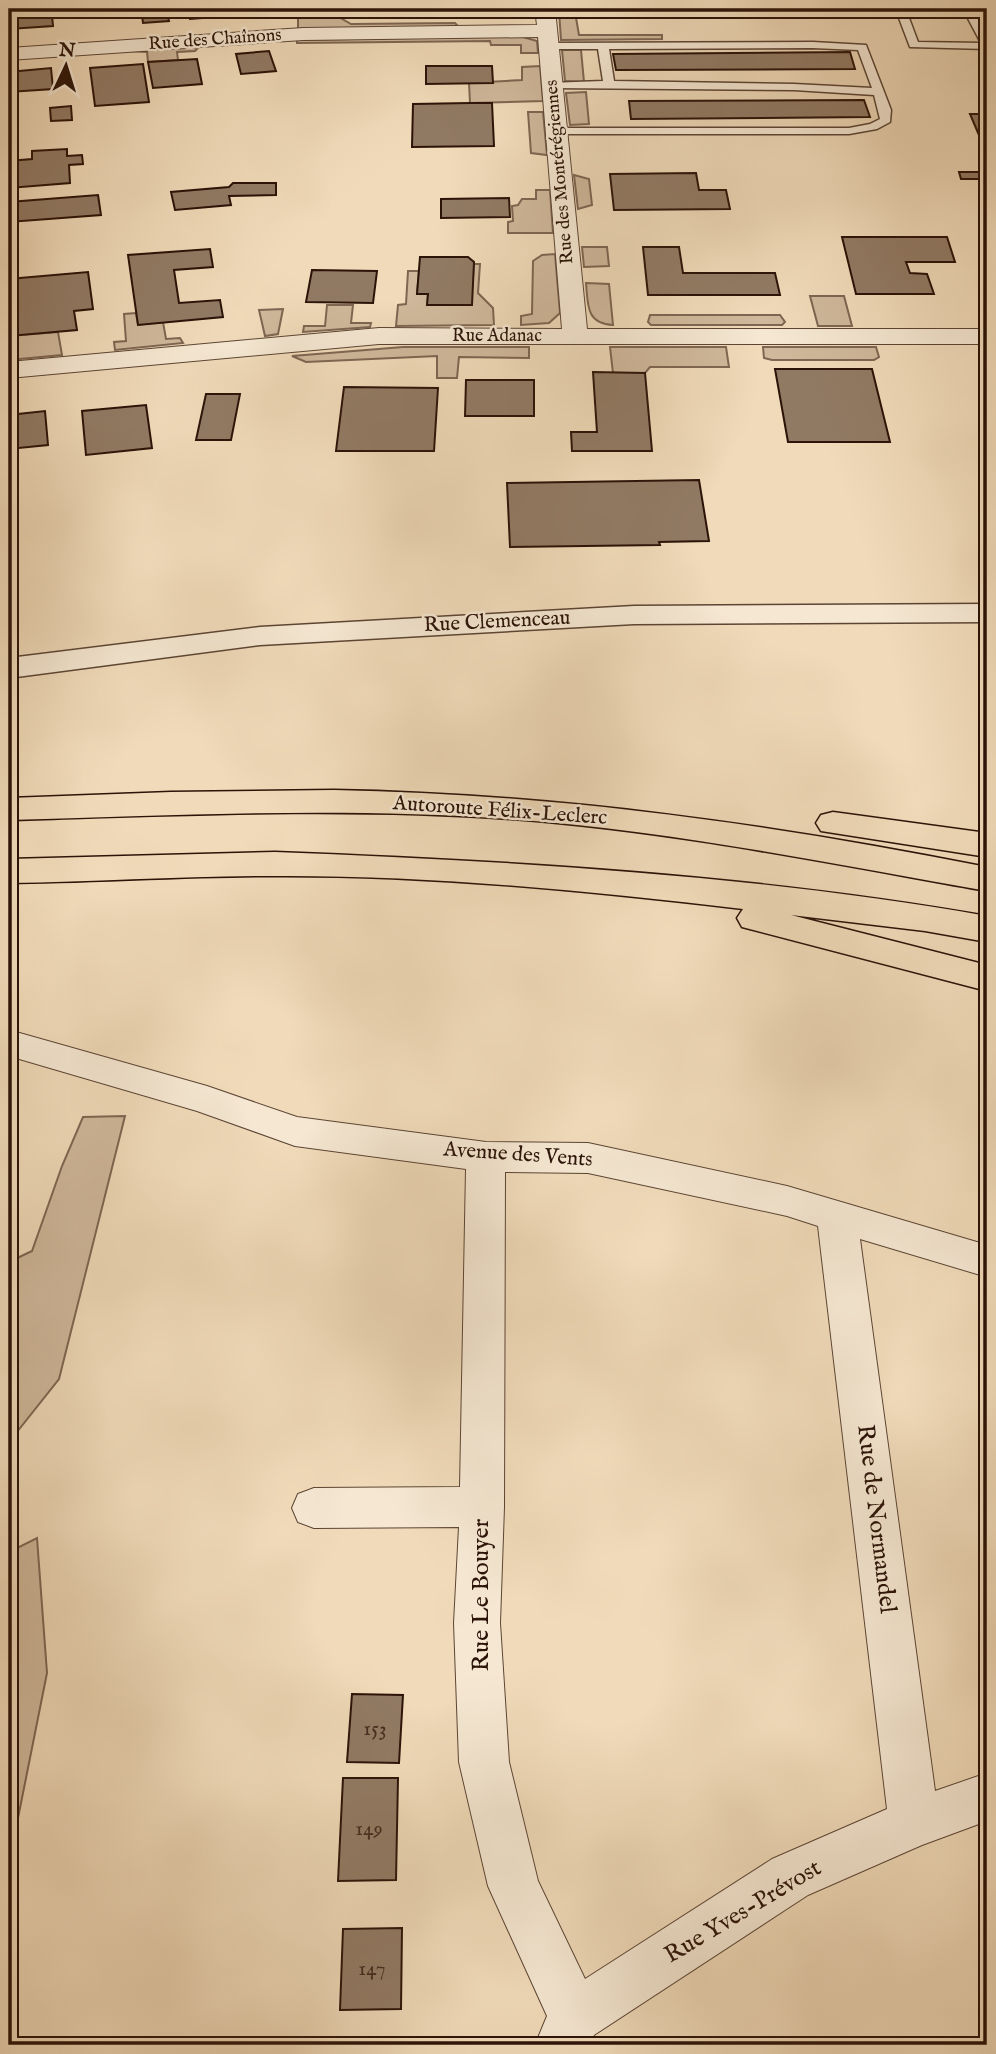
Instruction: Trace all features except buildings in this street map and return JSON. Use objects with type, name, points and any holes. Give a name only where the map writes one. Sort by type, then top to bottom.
[{"type":"highway","name":"Autoroute Félix-Leclerc","points":[[9,809],[171,801],[443,804],[666,823],[866,854],[987,879]]},
{"type":"highway","points":[[666,823],[805,819],[987,845]]},
{"type":"highway","points":[[9,871],[275,864],[436,870],[618,882],[925,918],[987,929]]},
{"type":"highway","points":[[618,882],[987,978]]},
{"type":"street","name":"Rue des Chaînons","points":[[9,54],[303,34],[547,28]]},
{"type":"street","name":"Rue des Montérégiennes","points":[[547,28],[576,336]]},
{"type":"street","name":"Rue Adanac","points":[[9,370],[379,336],[987,337]]},
{"type":"street","name":"Rue Clemenceau","points":[[9,668],[260,636],[607,616],[987,613]]},
{"type":"street","name":"Avenue des Vents","points":[[9,1042],[207,1100],[295,1131],[486,1157],[588,1158],[787,1200],[987,1261]]},
{"type":"street","name":"Rue Le Bouyer","points":[[486,1157],[482,1507],[477,1623],[484,1762],[514,1886],[568,2031]]},
{"type":"street","name":"Rue de Normandel","points":[[837,1216],[914,1823]]},
{"type":"street","points":[[314,1508],[482,1507]]},
{"type":"street","name":"Rue Yves-Prévost","points":[[568,2031],[790,1877],[914,1823],[987,1797]]},
{"type":"lane","points":[[904,18],[914,45],[987,45],[968,9]]},
{"type":"lane","points":[[547,28],[603,46],[862,47],[886,120],[873,127],[849,131],[557,131]]},
{"type":"lane","points":[[603,46],[610,84]]},
{"type":"lane","points":[[552,85],[794,87],[878,92]]},
{"type":"shaded area","points":[[559,11],[575,12],[579,35],[662,35],[662,39],[561,40]]},
{"type":"shaded area","points":[[337,16],[351,24],[455,23],[459,27],[298,29],[298,17]]},
{"type":"shaded area","points":[[519,36],[537,41],[538,53],[521,53],[521,45],[491,45],[490,41],[297,43],[297,40]]},
{"type":"shaded area","points":[[200,46],[195,51],[177,52],[178,60],[148,62],[147,52],[129,51]]},
{"type":"shaded area","points":[[562,50],[581,50],[584,82],[565,81]]},
{"type":"shaded area","points":[[540,66],[543,101],[470,103],[469,83],[522,80],[522,67]]},
{"type":"shaded area","points":[[586,92],[589,124],[570,125],[566,93]]},
{"type":"shaded area","points":[[528,112],[543,112],[547,155],[531,153]]},
{"type":"shaded area","points":[[574,175],[589,179],[592,205],[578,209]]},
{"type":"shaded area","points":[[536,190],[550,190],[553,233],[508,233],[508,222],[513,221],[512,206],[518,205],[522,199],[536,199]]},
{"type":"shaded area","points":[[582,247],[607,247],[609,266],[584,267]]},
{"type":"shaded area","points":[[555,254],[560,313],[549,323],[521,325],[521,316],[532,314],[533,261],[542,255]]},
{"type":"shaded area","points":[[474,264],[480,264],[478,293],[493,308],[494,325],[396,326],[398,305],[406,304],[408,271],[419,271],[417,293],[428,294],[427,305],[471,305]]},
{"type":"shaded area","points":[[586,283],[609,284],[613,325],[604,324],[593,317],[588,306]]},
{"type":"shaded area","points":[[810,296],[844,296],[852,326],[818,326]]},
{"type":"shaded area","points":[[327,305],[353,305],[351,323],[371,323],[370,327],[303,332],[304,326],[325,326]]},
{"type":"shaded area","points":[[283,309],[278,334],[265,336],[259,310]]},
{"type":"shaded area","points":[[136,313],[138,325],[163,322],[166,339],[180,338],[183,343],[115,350],[114,342],[126,341],[124,314]]},
{"type":"shaded area","points":[[650,315],[780,315],[785,322],[782,325],[651,325],[648,322]]},
{"type":"shaded area","points":[[58,332],[62,355],[9,360],[9,336]]},
{"type":"shaded area","points":[[403,347],[529,347],[529,358],[459,357],[457,378],[437,378],[437,356],[306,362],[292,356]]},
{"type":"shaded area","points":[[610,347],[726,347],[729,367],[650,367],[645,373],[613,373]]},
{"type":"shaded area","points":[[763,347],[876,347],[879,357],[874,360],[772,360],[764,358]]},
{"type":"shaded area","points":[[125,1116],[59,1379],[9,1442],[9,1262],[32,1251],[62,1166],[83,1117]]},
{"type":"shaded area","points":[[37,1538],[47,1673],[9,1863],[9,1552]]}]
